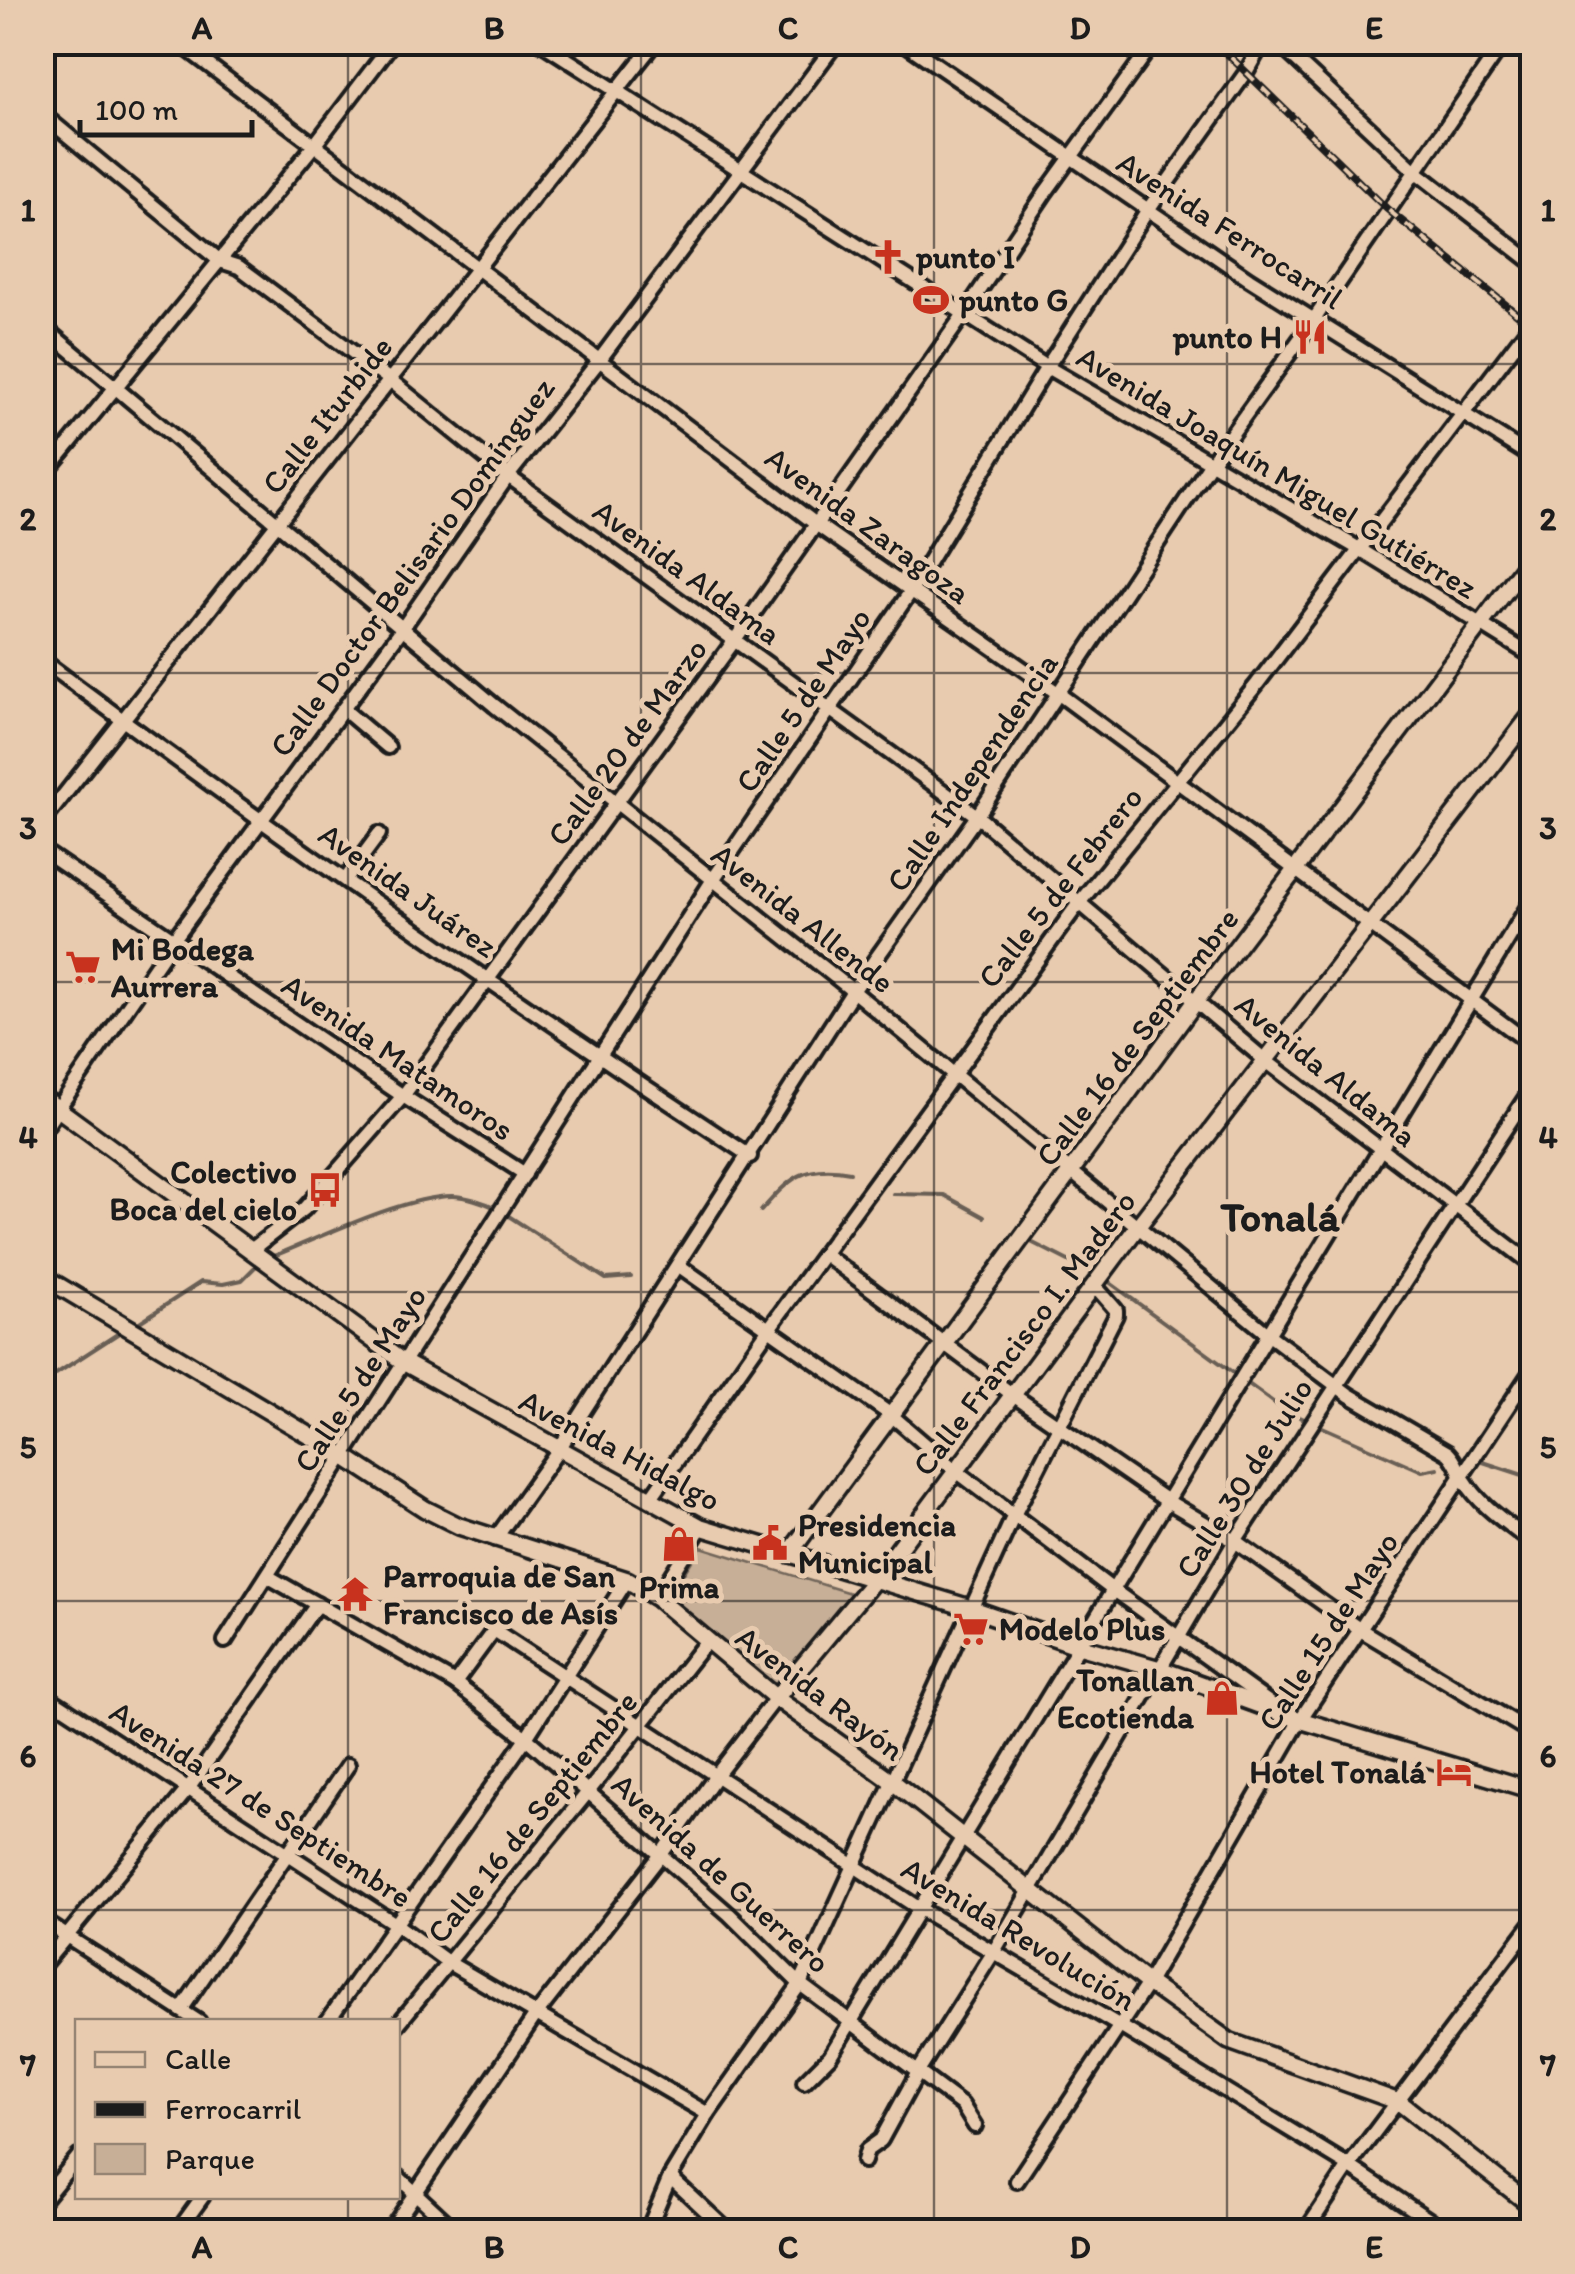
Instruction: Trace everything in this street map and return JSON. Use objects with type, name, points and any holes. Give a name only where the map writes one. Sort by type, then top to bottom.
[{"type":"main road","name":"Calle 16 de Septiembre","points":[[789,1554],[1196,1000],[1532,556]]},
{"type":"main road","name":"Calle Francisco I. Madero","points":[[776,1698],[875,1580],[1138,1226],[1532,714]]},
{"type":"main road","name":"Avenida Hidalgo","points":[[42,1097],[402,1362],[701,1527],[970,1608],[1294,1718],[1532,1790]]},
{"type":"main road","name":"Avenida Rayón","points":[[42,1276],[424,1509],[495,1539],[627,1580],[657,1598],[776,1698],[893,1782],[1148,1983],[1229,2041],[1399,2102],[1532,2206]]},
{"type":"street","name":"Avenida Zaragoza","points":[[178,42],[816,524],[1059,694],[1532,1045]]},
{"type":"street","points":[[42,477],[316,144],[392,42]]},
{"type":"street","name":"Avenida Joaquín Miguel Gutiérrez","points":[[540,42],[1047,367],[1360,550],[1532,656]]},
{"type":"street","name":"Calle Iturbide","points":[[42,822],[655,42]]},
{"type":"street","name":"Calle Doctor Belisario Domínguez","points":[[42,1132],[174,940],[402,629],[508,476],[837,42]]},
{"type":"street","name":"Avenida Ferrocarril","points":[[902,42],[1249,279],[1532,456]]},
{"type":"street","name":"Calle 20 de Marzo","points":[[253,1251],[304,1209],[403,1096],[734,641],[1154,42]]},
{"type":"street","name":"Calle 5 de Mayo","points":[[225,1641],[712,881],[911,591],[1147,211],[1264,42]]},
{"type":"street","points":[[1277,42],[1415,170],[1532,262]]},
{"type":"street","name":"Calle Independencia","points":[[495,1539],[559,1449],[854,991],[978,816],[1210,464],[1504,42]]},
{"type":"street","name":"Avenida Aldama","points":[[42,114],[220,261],[238,267],[390,380],[508,476],[978,816],[1266,1061],[1532,1264]]},
{"type":"street","name":"Calle 5 de Febrero","points":[[650,1499],[1079,903],[1360,550],[1532,323]]},
{"type":"street","name":"Avenida Allende","points":[[42,326],[616,805],[954,1073],[1331,1391],[1448,1453],[1456,1460],[1463,1479],[1487,1507],[1532,1542]]},
{"type":"street","name":"Avenida Juárez","points":[[42,660],[260,821],[600,1058],[750,1156]]},
{"type":"street","points":[[343,709],[388,747]]},
{"type":"street","points":[[345,880],[379,834]]},
{"type":"street","name":"Avenida Matamoros","points":[[42,850],[403,1096],[525,1174]]},
{"type":"street","points":[[804,2082],[830,2056],[966,1838],[1532,900]]},
{"type":"street","name":"Calle 30 de Julio","points":[[864,2161],[866,2150],[881,2140],[918,2072],[993,1953],[1234,1541],[1532,1088]]},
{"type":"street","points":[[824,1254],[1012,1396],[1167,1502],[1234,1541],[1358,1630],[1532,1733]]},
{"type":"street","points":[[678,1266],[891,1415],[955,1470],[1113,1590],[1294,1718]]},
{"type":"street","points":[[647,2232],[670,2177],[708,2114],[800,1984],[970,1608],[1117,1312],[1098,1283]]},
{"type":"street","name":"Calle 15 de Mayo","points":[[1017,2181],[1148,1983],[1294,1718],[1463,1479],[1532,1370]]},
{"type":"street","points":[[657,1598],[701,1527]]},
{"type":"street","name":"Avenida de Guerrero","points":[[269,1577],[455,1683],[526,1738],[730,1914],[800,1984],[962,2105],[975,2126]]},
{"type":"street","points":[[329,2019],[567,1678],[627,1580]]},
{"type":"street","points":[[42,1966],[188,1788],[316,1604]]},
{"type":"street","name":"Avenida Revolución","points":[[455,1683],[494,1630],[920,1909],[1348,2166],[1446,2232]]},
{"type":"street","name":"Calle 16 de Septiembre","points":[[400,2022],[706,1642]]},
{"type":"street","name":"Avenida 27 de Septiembre","points":[[42,1694],[397,1924],[450,1964],[708,2114]]},
{"type":"street","name":"Calle Francisco I. Madero","points":[[389,2232],[535,2016],[776,1698]]},
{"type":"street","points":[[181,2010],[348,1765]]},
{"type":"street","points":[[42,1920],[195,2019]]},
{"type":"street","points":[[1304,2232],[1348,2166],[1532,1923]]},
{"type":"street","points":[[42,2201],[75,2162]]},
{"type":"street","points":[[670,2177],[729,2232]]},
{"type":"street","points":[[400,2179],[456,2232]]},
{"type":"street","points":[[177,2232],[202,2199]]},
{"type":"green space","points":[[701,1547],[853,1594],[772,1687],[666,1601]]},
{"type":"waterway","points":[[761,1211],[799,1176],[821,1170],[850,1172]]},
{"type":"waterway","points":[[893,1194],[944,1195],[984,1217]]},
{"type":"waterway","points":[[269,1258],[384,1211],[431,1198],[463,1197],[496,1208]]},
{"type":"waterway","points":[[504,1213],[606,1279],[631,1277]]},
{"type":"waterway","points":[[1029,1241],[1096,1275]]},
{"type":"waterway","points":[[135,1325],[201,1282],[223,1284],[242,1280],[260,1262]]},
{"type":"waterway","points":[[1105,1279],[1284,1410],[1422,1471],[1438,1468]]},
{"type":"waterway","points":[[42,1383],[122,1331]]},
{"type":"waterway","points":[[1483,1462],[1532,1478]]},
{"type":"railway","points":[[1215,42],[1387,209],[1532,326]]},
{"type":"place","name":"punto I","points":[[888,257]]},
{"type":"place","name":"punto G","points":[[931,300]]},
{"type":"place","name":"punto H","points":[[1310,337]]},
{"type":"place","name":"Mi Bodega Aurrera","points":[[83,967]]},
{"type":"place","name":"Colectivo Boca del cielo","points":[[325,1190]]},
{"type":"place","name":"Presidencia Municipal","points":[[770,1543]]},
{"type":"place","name":"Prima","points":[[679,1544]]},
{"type":"place","name":"Parroquia de San Francisco de Asís","points":[[355,1594]]},
{"type":"place","name":"Modelo Plus","points":[[971,1629]]},
{"type":"place","name":"Tonallan Ecotienda","points":[[1222,1698]]},
{"type":"place","name":"Hotel Tonalá","points":[[1454,1772]]},
{"type":"district","name":"Tonalá","points":[[1280,1216]]}]
